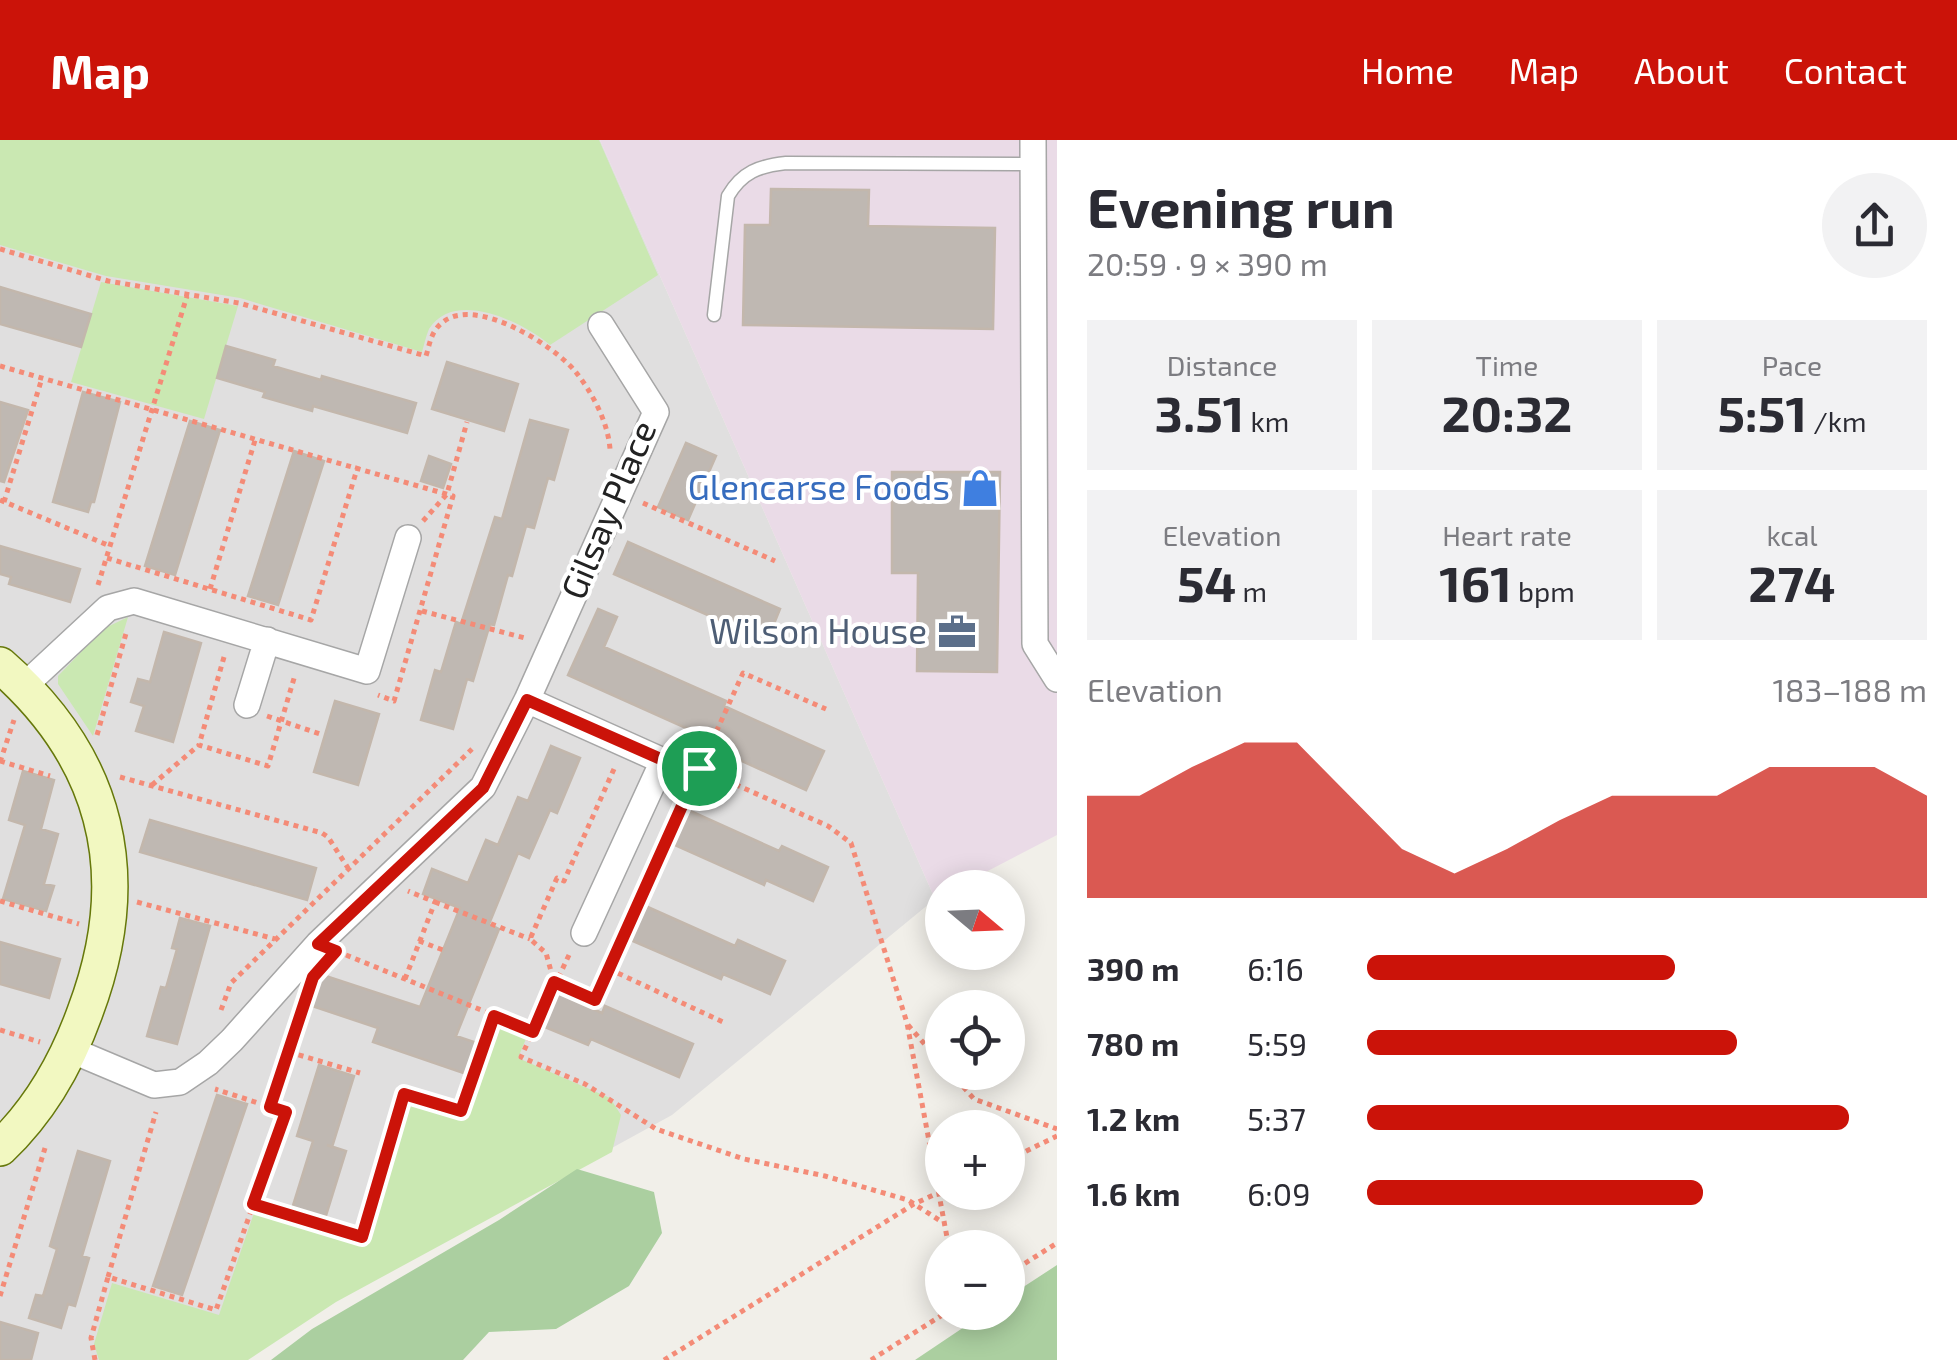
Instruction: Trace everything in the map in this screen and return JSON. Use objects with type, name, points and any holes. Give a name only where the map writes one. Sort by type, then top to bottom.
[{"type":"street","points":[[1033,152],[1035,644],[1057,679]]},
{"type":"street","name":"Gilsay Place","points":[[71,1050],[154,1085],[180,1082],[232,1040],[318,944],[483,788],[527,700],[656,412],[601,326]]},
{"type":"street","points":[[0,1148],[48,1089],[71,1050],[101,970],[109,932],[110,863],[102,820],[82,764],[62,729],[14,687],[108,608],[134,600],[367,670],[408,538]]},
{"type":"street","points":[[247,705],[266,640]]},
{"type":"street","points":[[527,700],[663,760],[584,933]]},
{"type":"lane","points":[[714,315],[728,196],[736,182],[752,170],[786,163],[1033,152]]},
{"type":"path","points":[[0,249],[108,281],[239,303],[426,356],[432,333],[452,316],[467,314],[504,322],[555,351],[576,373],[600,412],[611,447],[603,464]]},
{"type":"path","points":[[95,595],[187,296]]},
{"type":"path","points":[[0,366],[450,495]]},
{"type":"path","points":[[42,378],[2,501],[110,546]]},
{"type":"path","points":[[408,538],[450,495],[468,422]]},
{"type":"path","points":[[210,589],[256,437]]},
{"type":"path","points":[[108,558],[311,620],[358,466]]},
{"type":"path","points":[[635,500],[775,562]]},
{"type":"path","points":[[422,610],[528,639],[550,649]]},
{"type":"path","points":[[554,982],[595,1000],[744,673],[826,709]]},
{"type":"path","points":[[14,687],[0,762],[64,781]]},
{"type":"path","points":[[247,705],[280,723],[323,735]]},
{"type":"path","points":[[85,728],[95,743]]},
{"type":"path","points":[[220,1015],[232,983],[483,738]]},
{"type":"path","points":[[150,786],[199,745]]},
{"type":"path","points":[[686,754],[701,765],[828,826],[851,843],[907,1024],[925,1116]]},
{"type":"path","points":[[530,939],[558,878],[564,881],[617,763],[615,760]]},
{"type":"path","points":[[108,773],[322,832],[348,869]]},
{"type":"path","points":[[414,879],[403,890],[530,939],[546,954],[554,982]]},
{"type":"path","points":[[130,900],[275,939]]},
{"type":"path","points":[[0,901],[86,926]]},
{"type":"path","points":[[404,979],[435,902]]},
{"type":"path","points":[[584,933],[554,982],[521,1057],[584,1084],[656,1129],[744,1160],[826,1176],[914,1204],[945,1224]]},
{"type":"path","points":[[419,941],[443,950]]},
{"type":"path","points":[[318,944],[533,1032]]},
{"type":"path","points":[[609,970],[722,1022]]},
{"type":"path","points":[[270,1107],[307,996]]},
{"type":"path","points":[[253,1204],[362,1237],[404,1094],[461,1111],[494,1016]]},
{"type":"path","points":[[907,1024],[925,1045]]},
{"type":"path","points":[[0,1030],[71,1050]]},
{"type":"path","points":[[289,1052],[360,1073]]},
{"type":"path","points":[[108,1277],[216,1310],[286,1112],[202,1085]]},
{"type":"path","points":[[966,1090],[974,1099],[1057,1132]]},
{"type":"path","points":[[96,1360],[91,1338],[160,1102]]},
{"type":"path","points":[[1025,1150],[1057,1132]]},
{"type":"path","points":[[0,1296],[46,1144]]},
{"type":"path","points":[[664,1360],[925,1199]]},
{"type":"path","points":[[943,1210],[946,1230]]},
{"type":"path","points":[[1025,1263],[1057,1242]]},
{"type":"path","points":[[871,1360],[925,1326]]},
{"type":"shaded area","points":[[0,140],[600,140],[925,876],[925,907],[672,1115],[324,1306],[241,1360],[0,1360]]},
{"type":"shaded area","points":[[600,140],[1057,140],[1057,835],[990,870],[925,870],[925,876]]},
{"type":"green space","points":[[0,140],[599,140],[658,275],[550,345],[507,319],[472,310],[441,317],[429,329],[422,352],[240,298],[106,276],[0,245]]},
{"type":"green space","points":[[101,282],[238,306],[204,419],[71,382]]},
{"type":"green space","points":[[128,617],[93,736],[58,684],[58,676],[103,629]]},
{"type":"green space","points":[[497,1021],[528,1034],[518,1058],[610,1098],[621,1115],[612,1152],[336,1302],[248,1360],[99,1360],[94,1344],[112,1283],[219,1315],[255,1210],[364,1242],[407,1100],[464,1117]]},
{"type":"green space","points":[[577,1169],[654,1192],[662,1233],[629,1286],[556,1329],[489,1332],[463,1360],[271,1360],[312,1329],[499,1220]]},
{"type":"green space","points":[[1057,1265],[1057,1360],[915,1360],[960,1330],[1025,1330],[1025,1286]]},
{"type":"building","points":[[771,189],[869,190],[868,226],[995,228],[993,329],[743,325],[745,225],[770,225]]},
{"type":"building","points":[[0,287],[91,314],[81,347],[0,324]]},
{"type":"building","points":[[226,346],[275,360],[273,366],[416,403],[407,433],[313,406],[312,411],[263,397],[265,392],[217,378]]},
{"type":"building","points":[[447,362],[518,384],[504,431],[432,409]]},
{"type":"building","points":[[83,392],[120,402],[88,512],[53,502]]},
{"type":"building","points":[[0,402],[28,410],[4,482],[0,481]]},
{"type":"building","points":[[530,420],[568,430],[554,480],[548,478],[534,528],[526,526],[473,681],[467,679],[453,729],[421,720],[435,670],[441,672],[456,622],[461,624],[495,517],[502,519]]},
{"type":"building","points":[[190,421],[220,430],[175,575],[145,566]]},
{"type":"building","points":[[686,443],[716,456],[688,520],[658,507]]},
{"type":"building","points":[[294,451],[324,461],[278,605],[248,596]]},
{"type":"building","points":[[429,456],[451,464],[443,488],[421,481]]},
{"type":"building","points":[[892,472],[1000,472],[997,672],[917,671],[918,573],[892,573]]},
{"type":"building","points":[[628,542],[780,609],[767,641],[614,574]]},
{"type":"building","points":[[0,546],[80,569],[70,602],[9,584],[11,577],[0,574]]},
{"type":"building","points":[[598,609],[617,617],[604,647],[726,701],[724,706],[824,751],[806,790],[713,748],[715,741],[568,675]]},
{"type":"building","points":[[164,632],[201,643],[173,742],[136,731],[144,706],[131,702],[138,679],[150,682]]},
{"type":"building","points":[[335,701],[379,714],[358,785],[314,772]]},
{"type":"building","points":[[551,746],[580,758],[557,813],[550,810],[529,858],[518,853],[489,924],[499,929],[456,1036],[480,1044],[469,1075],[373,1042],[378,1028],[309,1005],[320,974],[420,1007],[460,908],[423,894],[432,869],[468,883],[486,840],[498,845],[518,797],[528,801]]},
{"type":"building","points":[[23,771],[54,780],[41,829],[58,834],[44,884],[54,886],[46,911],[3,899],[25,825],[9,820]]},
{"type":"building","points":[[686,809],[779,851],[782,846],[828,867],[813,901],[766,880],[764,885],[670,843]]},
{"type":"building","points":[[150,820],[316,868],[307,900],[140,852]]},
{"type":"building","points":[[641,904],[735,946],[738,940],[785,961],[770,994],[723,974],[721,979],[626,938]]},
{"type":"building","points":[[180,918],[210,926],[177,1044],[147,1036],[177,949],[172,948]]},
{"type":"building","points":[[0,942],[60,959],[49,998],[0,984]]},
{"type":"building","points":[[555,992],[602,1013],[605,1006],[693,1044],[679,1077],[591,1039],[588,1045],[540,1025]]},
{"type":"building","points":[[319,1065],[354,1076],[332,1147],[346,1151],[324,1222],[291,1212],[313,1141],[297,1136]]},
{"type":"building","points":[[217,1095],[247,1104],[182,1295],[153,1286]]},
{"type":"building","points":[[78,1151],[110,1161],[82,1256],[89,1258],[75,1306],[68,1304],[61,1328],[29,1318],[36,1295],[43,1296],[57,1249],[50,1246]]},
{"type":"building","points":[[0,1322],[38,1333],[31,1360],[0,1360]]},
{"type":"place","name":"Glencarse Foods","points":[[980,488]]},
{"type":"place","name":"Wilson House","points":[[957,632]]},
{"type":"route","points":[[527,700],[663,760],[699,768],[595,1000],[554,982],[533,1032],[494,1016],[461,1111],[404,1094],[362,1237],[253,1204],[286,1112],[270,1107],[313,977],[336,951],[318,944],[483,788],[527,700]]}]
